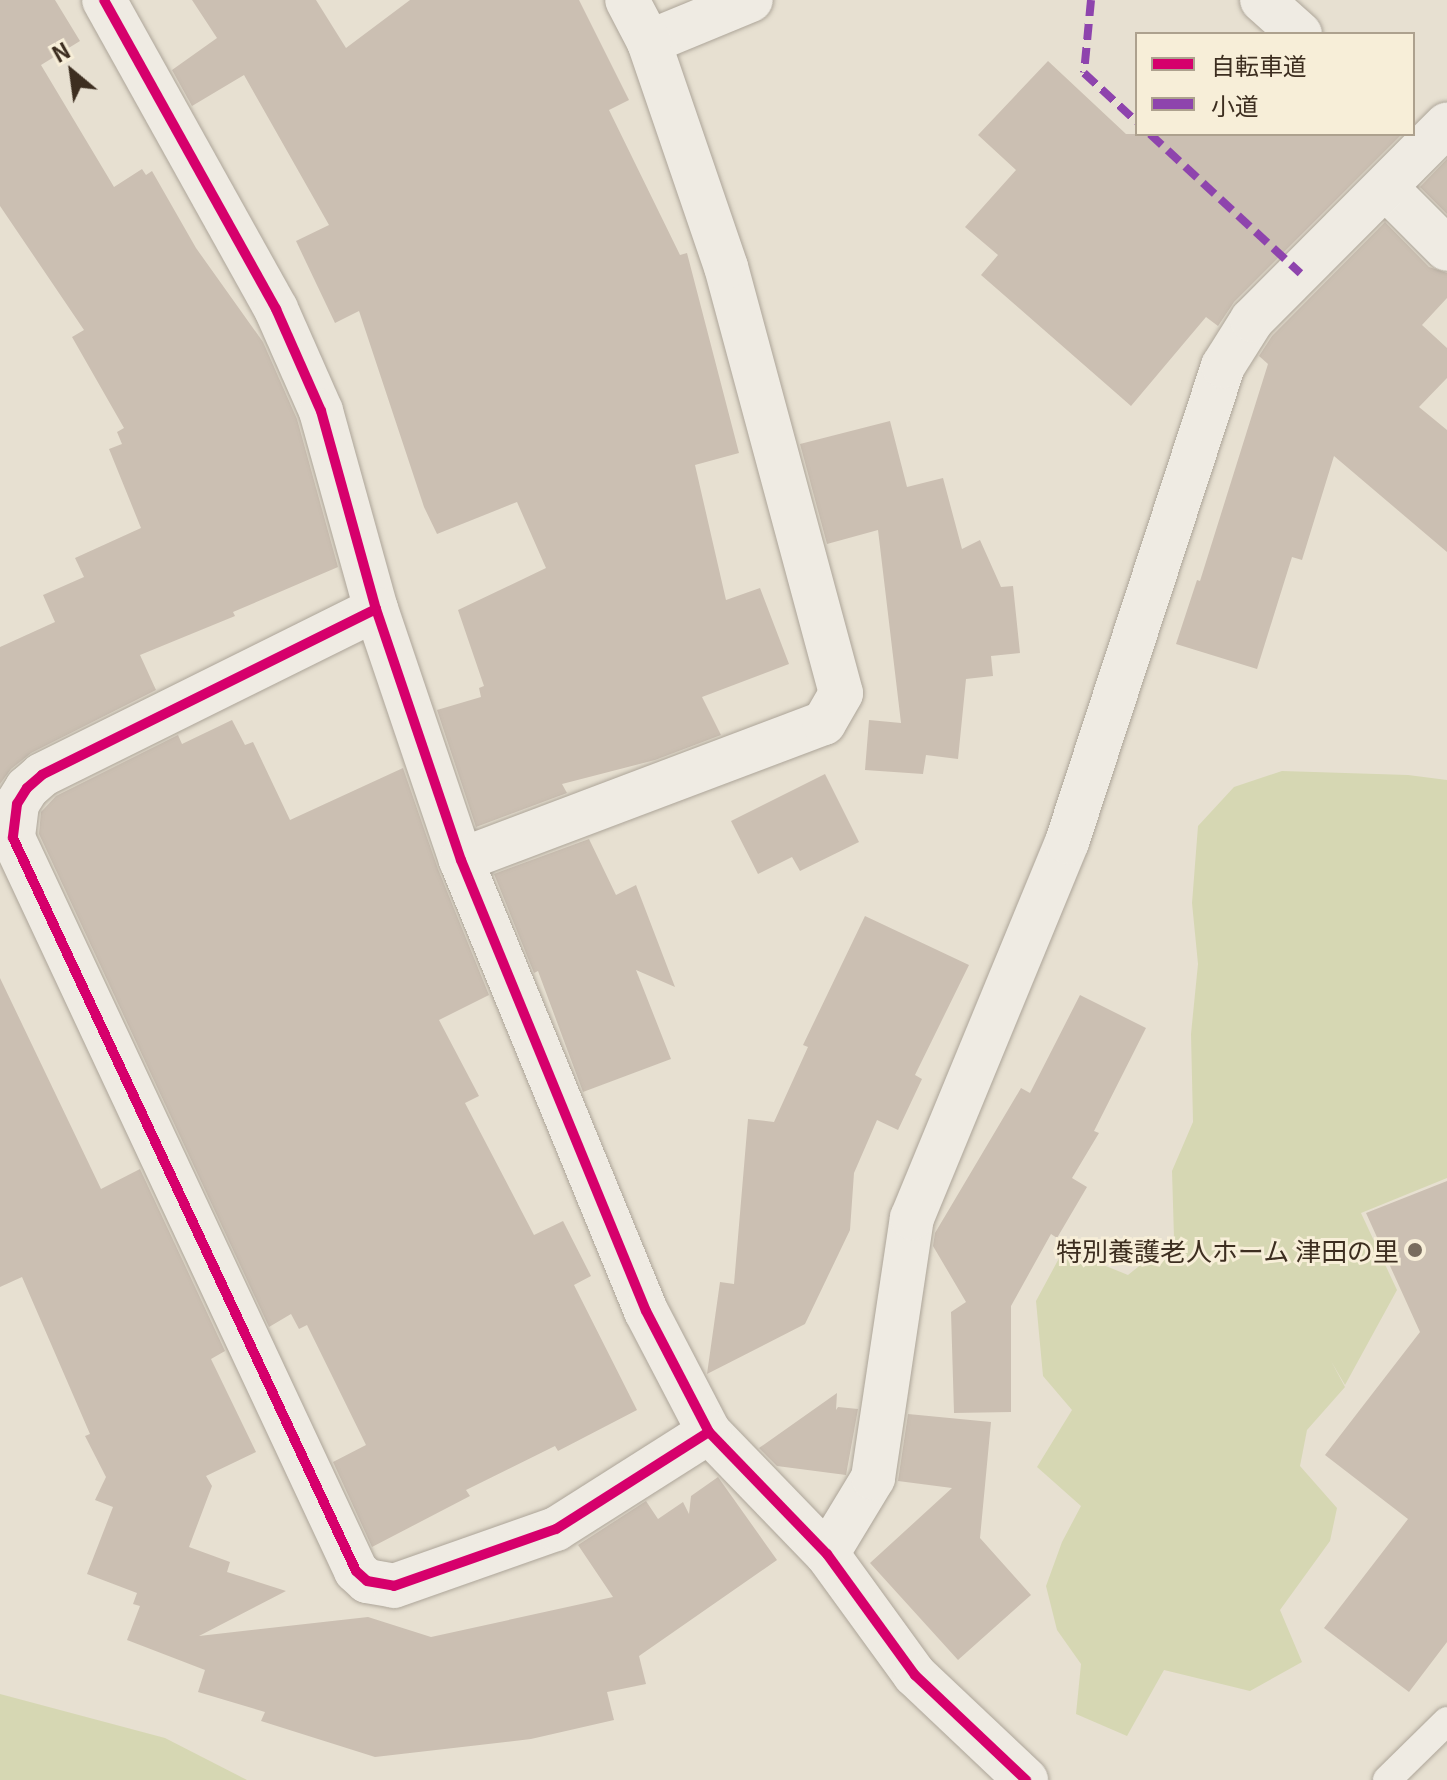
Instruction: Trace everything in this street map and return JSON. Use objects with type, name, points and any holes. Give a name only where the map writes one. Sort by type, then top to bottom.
[{"type":"street","points":[[104,0],[276,309],[321,411],[376,609],[461,860],[646,1311],[709,1432],[827,1554],[915,1675],[1026,1780]]},
{"type":"street","points":[[461,860],[824,723],[841,693],[726,267],[649,42],[627,0]]},
{"type":"street","points":[[649,42],[751,0]]},
{"type":"street","points":[[1262,0],[1298,32]]},
{"type":"street","points":[[827,1554],[873,1478],[912,1218],[1067,842],[1223,366],[1252,320],[1386,188],[1428,135]]},
{"type":"street","points":[[1386,188],[1447,249]]},
{"type":"street","points":[[376,609],[42,775],[27,788],[17,804],[13,838],[356,1571],[367,1581],[394,1586],[556,1529],[709,1432]]},
{"type":"lane","points":[[1387,1780],[1447,1721]]},
{"type":"green space","points":[[1282,771],[1408,775],[1447,780],[1447,1178],[1361,1213],[1397,1290],[1345,1385],[1331,1361],[1345,1387],[1307,1430],[1300,1466],[1337,1508],[1330,1541],[1280,1610],[1302,1662],[1250,1691],[1164,1670],[1127,1736],[1076,1714],[1081,1664],[1057,1630],[1046,1586],[1062,1542],[1081,1506],[1037,1467],[1072,1410],[1043,1376],[1036,1301],[1064,1249],[1128,1275],[1174,1238],[1172,1171],[1193,1122],[1191,1034],[1198,964],[1192,903],[1198,826],[1234,787]]},
{"type":"green space","points":[[0,1694],[165,1738],[247,1780],[0,1780]]},
{"type":"building","points":[[0,0],[55,0],[80,41],[41,65],[114,187],[142,169],[146,175],[152,171],[196,248],[263,342],[297,419],[338,567],[233,612],[235,616],[140,655],[156,690],[31,753],[11,769],[0,784],[0,647],[55,622],[43,595],[84,577],[75,558],[141,528],[109,449],[122,444],[117,432],[124,428],[72,337],[84,330],[0,206]]},
{"type":"building","points":[[192,0],[316,0],[346,48],[410,0],[579,0],[629,100],[609,110],[680,255],[687,253],[739,453],[695,465],[726,600],[760,588],[789,664],[702,697],[721,735],[655,760],[562,784],[567,793],[476,827],[437,710],[481,697],[479,688],[484,686],[458,610],[546,568],[517,502],[437,534],[424,507],[359,311],[335,323],[296,241],[329,225],[244,75],[192,106],[172,70],[217,38]]},
{"type":"building","points":[[1048,61],[1126,134],[1135,136],[1400,136],[1234,302],[1218,326],[1206,317],[1131,406],[981,275],[998,255],[965,227],[1016,170],[978,135]]},
{"type":"building","points":[[1447,159],[1447,214],[1420,187]]},
{"type":"building","points":[[1385,222],[1429,267],[1447,273],[1447,298],[1422,325],[1447,348],[1447,378],[1419,407],[1447,430],[1447,552],[1334,456],[1302,560],[1292,557],[1257,669],[1176,644],[1197,580],[1200,581],[1268,364],[1259,356],[1272,336]]},
{"type":"building","points":[[890,421],[907,487],[943,478],[962,549],[980,540],[1001,587],[1013,586],[1020,653],[991,656],[993,676],[966,679],[958,759],[926,755],[923,774],[865,770],[869,720],[901,723],[878,530],[827,544],[800,444]]},
{"type":"building","points":[[232,720],[245,745],[253,742],[290,820],[403,768],[438,869],[489,995],[439,1020],[479,1096],[465,1103],[534,1235],[563,1221],[591,1276],[574,1285],[637,1410],[558,1451],[555,1446],[466,1490],[470,1496],[372,1547],[333,1462],[366,1445],[307,1325],[299,1329],[291,1314],[269,1327],[39,834],[41,812],[56,796],[178,735],[182,744]]},
{"type":"building","points":[[825,774],[859,842],[800,871],[792,857],[758,874],[731,821]]},
{"type":"building","points":[[589,839],[616,895],[636,885],[675,987],[636,970],[671,1059],[583,1092],[538,971],[534,973],[494,874]]},
{"type":"building","points":[[865,916],[969,965],[915,1075],[922,1079],[898,1130],[877,1120],[854,1173],[850,1230],[805,1324],[707,1374],[720,1282],[734,1284],[748,1119],[774,1122],[808,1047],[803,1045]]},
{"type":"building","points":[[0,978],[101,1189],[140,1169],[225,1351],[211,1359],[256,1452],[206,1476],[212,1486],[189,1547],[230,1562],[227,1572],[286,1591],[199,1636],[368,1617],[431,1637],[613,1597],[578,1545],[646,1501],[658,1519],[683,1502],[689,1514],[691,1496],[718,1477],[777,1560],[639,1656],[646,1684],[607,1692],[614,1720],[531,1739],[375,1757],[261,1721],[265,1712],[198,1692],[205,1670],[127,1640],[140,1606],[133,1604],[137,1593],[87,1574],[113,1507],[95,1500],[106,1477],[85,1436],[90,1434],[22,1277],[0,1287]]},
{"type":"building","points":[[1080,995],[1146,1028],[1094,1131],[1099,1133],[1072,1178],[1087,1187],[1057,1238],[1051,1234],[1011,1306],[1011,1412],[954,1413],[951,1312],[966,1302],[933,1246],[935,1233],[1021,1088],[1030,1093]]},
{"type":"building","points":[[1447,1181],[1447,1642],[1409,1692],[1324,1628],[1408,1519],[1325,1455],[1420,1332],[1366,1213]]},
{"type":"building","points":[[837,1393],[836,1410],[838,1407],[858,1409],[846,1475],[777,1466],[759,1448]]},
{"type":"building","points":[[908,1414],[991,1422],[980,1538],[1031,1595],[958,1660],[870,1563],[952,1488],[898,1481]]},
{"type":"marked path","points":[[1091,0],[1084,73],[1135,120]]},
{"type":"marked path","points":[[1152,136],[1300,273]]},
{"type":"cycle path","points":[[104,0],[276,309],[321,411],[376,609],[461,860],[646,1311],[709,1432],[827,1554],[915,1675],[1026,1780]]},
{"type":"cycle path","points":[[376,609],[42,775],[27,788],[17,804],[13,838],[356,1571],[367,1581],[394,1586],[556,1529],[709,1432]]},
{"type":"place","name":"特別養護老人ホーム 津田の里","points":[[1415,1250]]}]
